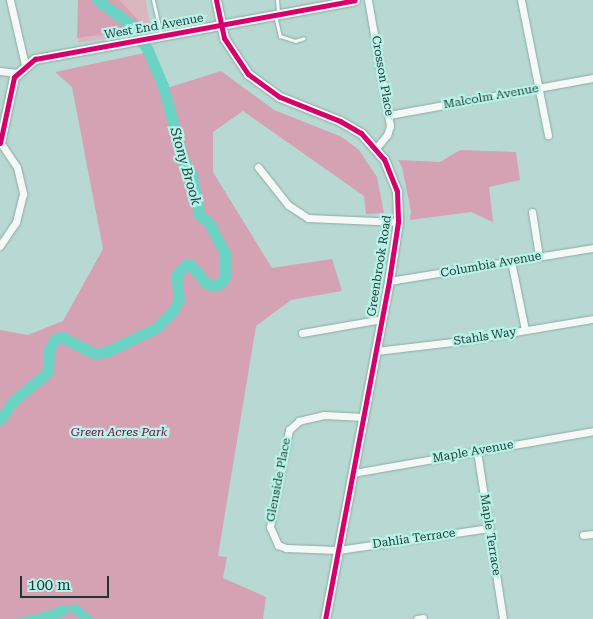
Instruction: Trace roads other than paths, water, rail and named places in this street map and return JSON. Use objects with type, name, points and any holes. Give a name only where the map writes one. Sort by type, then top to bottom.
[{"type":"street","points":[[10,0],[25,65]]},
{"type":"street","name":"Greenbrook Road","points":[[216,0],[220,25],[234,56],[256,82],[280,97],[346,124],[376,148],[395,184],[398,222],[389,281],[326,619]]},
{"type":"street","name":"West End Avenue","points":[[0,126],[17,74],[25,65],[40,57],[355,0]]},
{"type":"street","name":"Crosson Place","points":[[368,0],[389,115],[389,132],[376,148]]},
{"type":"street","points":[[521,0],[548,135]]},
{"type":"street","points":[[0,72],[17,74]]},
{"type":"street","name":"Malcolm Avenue","points":[[389,115],[593,78]]},
{"type":"street","name":"West End Avenue","points":[[0,142],[9,99]]},
{"type":"street","points":[[0,142],[15,161],[23,194],[16,222],[0,246]]},
{"type":"street","points":[[258,167],[288,205],[308,218],[398,222]]},
{"type":"street","points":[[532,212],[539,256]]},
{"type":"street","name":"Columbia Avenue","points":[[389,281],[593,248]]},
{"type":"street","points":[[511,261],[524,330]]},
{"type":"street","points":[[302,333],[382,319]]},
{"type":"street","name":"Stahls Way","points":[[376,351],[593,319]]},
{"type":"street","name":"Glenside Place","points":[[338,550],[286,548],[274,540],[270,527],[278,480],[287,436],[298,421],[333,414],[363,418]]},
{"type":"street","name":"Maple Avenue","points":[[353,473],[593,431]]},
{"type":"street","name":"Maple Terrace","points":[[477,451],[503,619]]},
{"type":"street","name":"Dahlia Terrace","points":[[338,550],[489,528]]},
{"type":"street","points":[[583,535],[593,534]]},
{"type":"street","points":[[417,619],[423,618]]},
{"type":"lane","points":[[153,0],[161,36]]},
{"type":"lane","points":[[277,0],[280,36],[295,42],[304,38]]},
{"type":"waterway","name":"Stony Brook","points":[[0,420],[12,402],[48,372],[49,350],[55,339],[62,337],[95,354],[108,351],[156,328],[173,311],[179,299],[176,276],[185,265],[191,265],[206,283],[213,286],[220,284],[225,277],[225,253],[209,223],[199,214],[192,176],[183,159],[163,86],[148,50],[129,23],[97,0]]},
{"type":"waterway","name":"Stony Brook","points":[[43,619],[62,610]]},
{"type":"park label","name":"Green Acres Park","points":[[119,433]]}]
